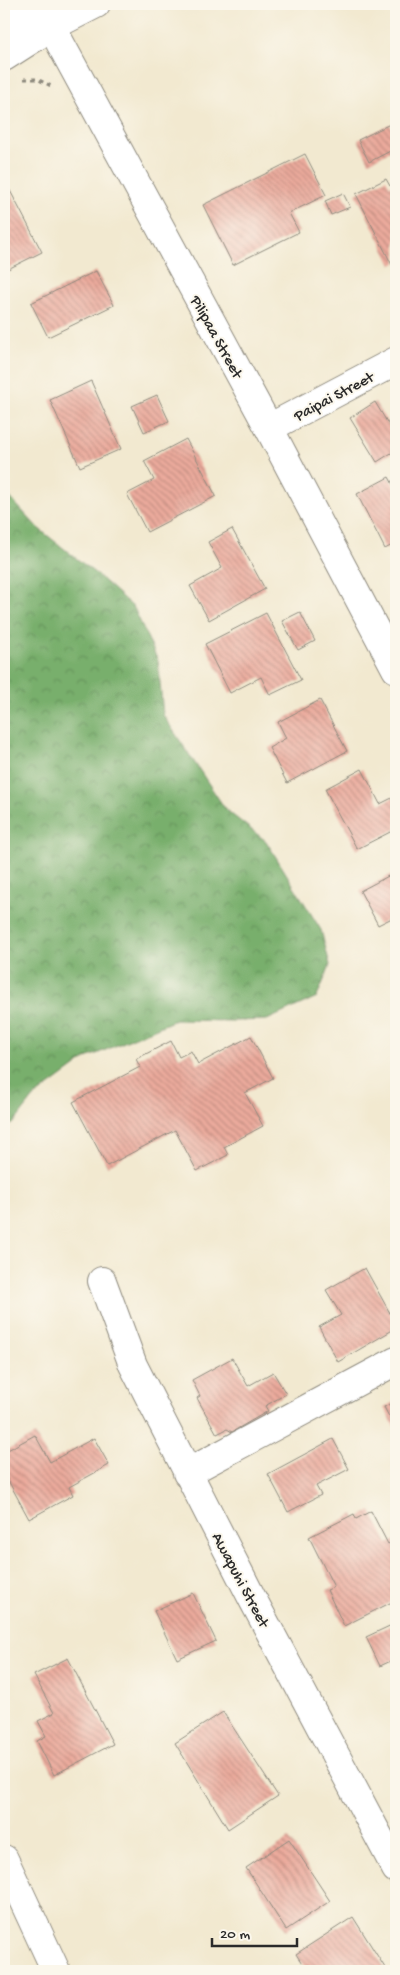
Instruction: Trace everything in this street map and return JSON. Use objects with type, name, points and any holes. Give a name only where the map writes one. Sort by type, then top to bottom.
[{"type":"main road","points":[[4,24],[42,10],[96,4]]},
{"type":"main road","points":[[4,57],[42,10]]},
{"type":"main road","name":"Pilipaa Street","points":[[42,10],[396,669]]},
{"type":"main road","name":"Paipai Street","points":[[268,428],[396,361]]},
{"type":"main road","name":"Awapuhi Street","points":[[102,1281],[133,1365],[187,1472],[396,1870]]},
{"type":"main road","points":[[187,1472],[396,1361]]},
{"type":"main road","points":[[4,1859],[56,1971]]},
{"type":"green space","points":[[4,491],[38,528],[96,574],[134,608],[158,661],[163,715],[226,810],[266,841],[321,930],[330,965],[317,997],[267,1020],[175,1020],[87,1058],[34,1097],[13,1124],[4,1127]]},
{"type":"building","points":[[390,124],[396,138],[396,148],[369,162],[358,140]]},
{"type":"building","points":[[305,154],[326,195],[289,213],[299,232],[233,265],[203,205]]},
{"type":"building","points":[[4,179],[42,252],[6,270],[4,266]]},
{"type":"building","points":[[386,179],[390,186],[396,183],[396,263],[392,265],[356,194]]},
{"type":"building","points":[[343,193],[350,207],[331,215],[325,201]]},
{"type":"building","points":[[96,271],[114,305],[48,337],[31,303]]},
{"type":"building","points":[[91,381],[121,449],[80,467],[50,400]]},
{"type":"building","points":[[157,395],[169,421],[144,432],[132,406]]},
{"type":"building","points":[[375,402],[396,437],[396,450],[377,462],[350,418]]},
{"type":"building","points":[[186,439],[216,496],[147,532],[127,494],[154,480],[144,461]]},
{"type":"building","points":[[389,477],[396,490],[396,543],[385,549],[357,494]]},
{"type":"building","points":[[232,529],[265,589],[209,620],[190,586],[222,568],[208,542]]},
{"type":"building","points":[[300,612],[315,641],[298,650],[282,621]]},
{"type":"building","points":[[266,613],[301,680],[270,695],[261,677],[230,693],[205,644]]},
{"type":"building","points":[[320,700],[347,751],[287,783],[269,748],[286,738],[278,722]]},
{"type":"building","points":[[362,769],[380,804],[396,796],[396,829],[357,849],[325,789]]},
{"type":"building","points":[[396,872],[396,916],[378,925],[360,891]]},
{"type":"building","points":[[251,1036],[273,1078],[245,1093],[263,1126],[224,1147],[228,1155],[197,1171],[175,1130],[107,1166],[73,1102],[140,1067],[136,1059],[171,1041],[179,1057],[191,1051],[198,1064]]},
{"type":"building","points":[[365,1268],[396,1324],[396,1328],[338,1362],[319,1327],[341,1315],[326,1290]]},
{"type":"building","points":[[232,1358],[248,1386],[273,1372],[286,1394],[265,1406],[268,1411],[232,1432],[227,1429],[217,1434],[197,1398],[200,1396],[192,1380]]},
{"type":"building","points":[[396,1401],[396,1430],[384,1407]]},
{"type":"building","points":[[35,1435],[50,1462],[94,1438],[109,1465],[69,1487],[73,1495],[29,1519],[4,1473],[4,1452]]},
{"type":"building","points":[[333,1439],[349,1469],[316,1486],[321,1495],[288,1512],[268,1474]]},
{"type":"building","points":[[371,1511],[388,1544],[396,1540],[396,1600],[344,1626],[327,1590],[334,1587],[309,1537],[354,1514],[356,1519]]},
{"type":"building","points":[[193,1593],[216,1641],[177,1659],[154,1611]]},
{"type":"building","points":[[396,1623],[396,1668],[393,1660],[380,1666],[366,1637]]},
{"type":"building","points":[[68,1658],[113,1744],[54,1775],[37,1741],[46,1736],[38,1721],[54,1713],[34,1675]]},
{"type":"building","points":[[223,1712],[278,1796],[228,1829],[175,1743]]},
{"type":"building","points":[[289,1839],[330,1901],[286,1930],[246,1868]]},
{"type":"building","points":[[353,1917],[387,1971],[307,1971],[296,1954]]}]
